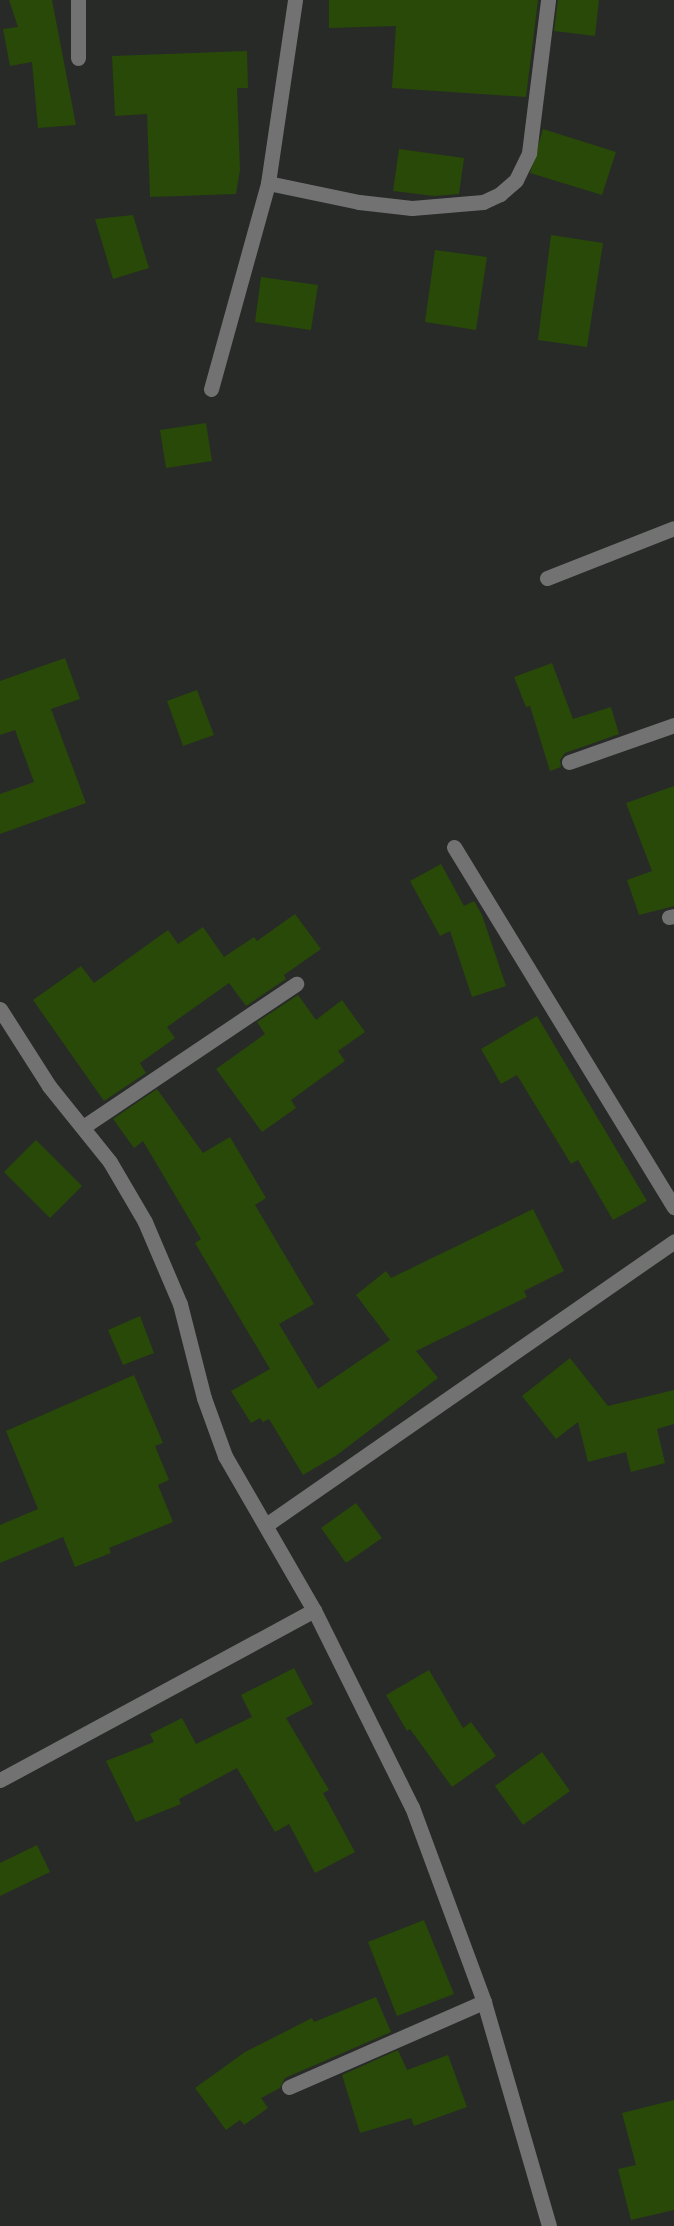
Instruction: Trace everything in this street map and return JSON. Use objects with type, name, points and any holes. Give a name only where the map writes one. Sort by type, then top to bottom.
[{"type":"street","points":[[78,0],[78,58]]},
{"type":"street","points":[[211,389],[268,183],[295,0]]},
{"type":"street","points":[[268,183],[358,202],[412,208],[483,202],[500,194],[516,180],[529,153],[549,0]]},
{"type":"street","points":[[547,578],[674,528]]},
{"type":"street","points":[[569,762],[674,725]]},
{"type":"street","points":[[454,847],[674,1207]]},
{"type":"street","points":[[83,1127],[296,984]]},
{"type":"street","points":[[0,1009],[49,1086],[110,1162],[145,1222],[180,1304],[204,1398],[225,1456],[314,1610],[412,1807],[484,2002],[549,2226]]},
{"type":"street","points":[[266,1525],[674,1241]]},
{"type":"street","points":[[0,1780],[314,1610]]},
{"type":"street","points":[[290,2087],[484,2002]]},
{"type":"building","points":[[9,0],[52,0],[76,125],[38,128],[32,62],[10,66],[3,29],[18,27]]},
{"type":"building","points":[[329,0],[538,0],[526,97],[392,88],[396,26],[329,28]]},
{"type":"building","points":[[558,0],[599,0],[595,36],[554,31]]},
{"type":"building","points":[[247,51],[248,88],[237,88],[240,170],[236,194],[150,197],[147,114],[115,116],[112,56]]},
{"type":"building","points":[[543,129],[616,152],[602,195],[530,173]]},
{"type":"building","points":[[399,149],[464,158],[459,194],[434,196],[393,191]]},
{"type":"building","points":[[133,215],[149,268],[113,279],[95,219]]},
{"type":"building","points":[[551,235],[603,243],[587,347],[538,340]]},
{"type":"building","points":[[435,250],[487,257],[476,330],[425,322]]},
{"type":"building","points":[[261,277],[318,285],[311,330],[255,322]]},
{"type":"building","points":[[206,423],[212,461],[166,468],[160,430]]},
{"type":"building","points":[[65,658],[80,699],[51,709],[86,803],[0,834],[0,794],[34,782],[15,730],[0,735],[0,681]]},
{"type":"building","points":[[552,663],[573,719],[611,707],[619,734],[565,753],[560,760],[561,767],[550,771],[530,706],[526,707],[514,677]]},
{"type":"building","points":[[197,690],[214,735],[183,746],[167,701]]},
{"type":"building","points":[[674,786],[674,906],[639,915],[627,880],[652,871],[626,803]]},
{"type":"building","points":[[441,864],[464,906],[474,901],[482,915],[506,986],[472,997],[450,931],[440,936],[410,881]]},
{"type":"building","points":[[295,914],[321,949],[284,975],[286,979],[246,1006],[229,983],[167,1027],[175,1038],[140,1063],[146,1073],[104,1101],[33,1000],[81,966],[94,983],[168,930],[178,944],[203,927],[224,957],[254,937],[257,941]]},
{"type":"building","points":[[298,995],[316,1020],[342,1000],[365,1032],[338,1051],[345,1061],[291,1100],[296,1108],[262,1132],[216,1069],[265,1034],[257,1022]]},
{"type":"building","points":[[537,1016],[647,1201],[613,1220],[578,1160],[571,1164],[517,1075],[501,1084],[481,1049]]},
{"type":"building","points":[[157,1089],[203,1153],[230,1137],[266,1198],[255,1205],[314,1304],[279,1324],[318,1389],[390,1340],[356,1295],[386,1271],[391,1278],[533,1209],[564,1271],[524,1291],[527,1297],[416,1351],[438,1378],[337,1455],[303,1475],[269,1419],[263,1422],[260,1418],[251,1423],[231,1391],[270,1369],[195,1243],[201,1239],[143,1141],[134,1148],[113,1119]]},
{"type":"building","points":[[36,1140],[82,1186],[50,1218],[4,1172]]},
{"type":"building","points":[[140,1316],[154,1353],[123,1365],[108,1330]]},
{"type":"building","points":[[570,1358],[608,1406],[674,1390],[674,1424],[657,1429],[665,1463],[631,1472],[626,1452],[588,1462],[578,1422],[556,1439],[522,1396]]},
{"type":"building","points":[[134,1375],[163,1443],[155,1446],[169,1480],[158,1485],[173,1522],[109,1548],[111,1553],[75,1567],[63,1537],[0,1563],[0,1525],[38,1509],[6,1431]]},
{"type":"building","points":[[356,1503],[382,1538],[346,1563],[321,1528]]},
{"type":"building","points":[[294,1668],[313,1704],[286,1718],[329,1790],[323,1793],[355,1852],[315,1873],[289,1824],[275,1832],[237,1768],[179,1799],[181,1804],[136,1822],[106,1761],[154,1742],[150,1734],[182,1718],[196,1744],[252,1717],[241,1695]]},
{"type":"building","points":[[429,1670],[463,1728],[471,1722],[496,1756],[452,1787],[410,1729],[407,1731],[386,1695]]},
{"type":"building","points":[[542,1752],[570,1791],[523,1825],[495,1786]]},
{"type":"building","points":[[37,1845],[50,1872],[0,1896],[0,1863]]},
{"type":"building","points":[[424,1920],[454,1994],[397,2016],[368,1942]]},
{"type":"building","points":[[376,1997],[391,2032],[285,2078],[280,2088],[261,2098],[268,2108],[244,2125],[240,2120],[226,2130],[195,2088],[245,2052],[312,2018],[314,2022]]},
{"type":"building","points":[[398,2050],[407,2070],[448,2055],[467,2107],[414,2126],[411,2118],[360,2133],[342,2075]]},
{"type":"building","points":[[674,2100],[674,2210],[631,2220],[618,2169],[636,2165],[622,2113]]}]
